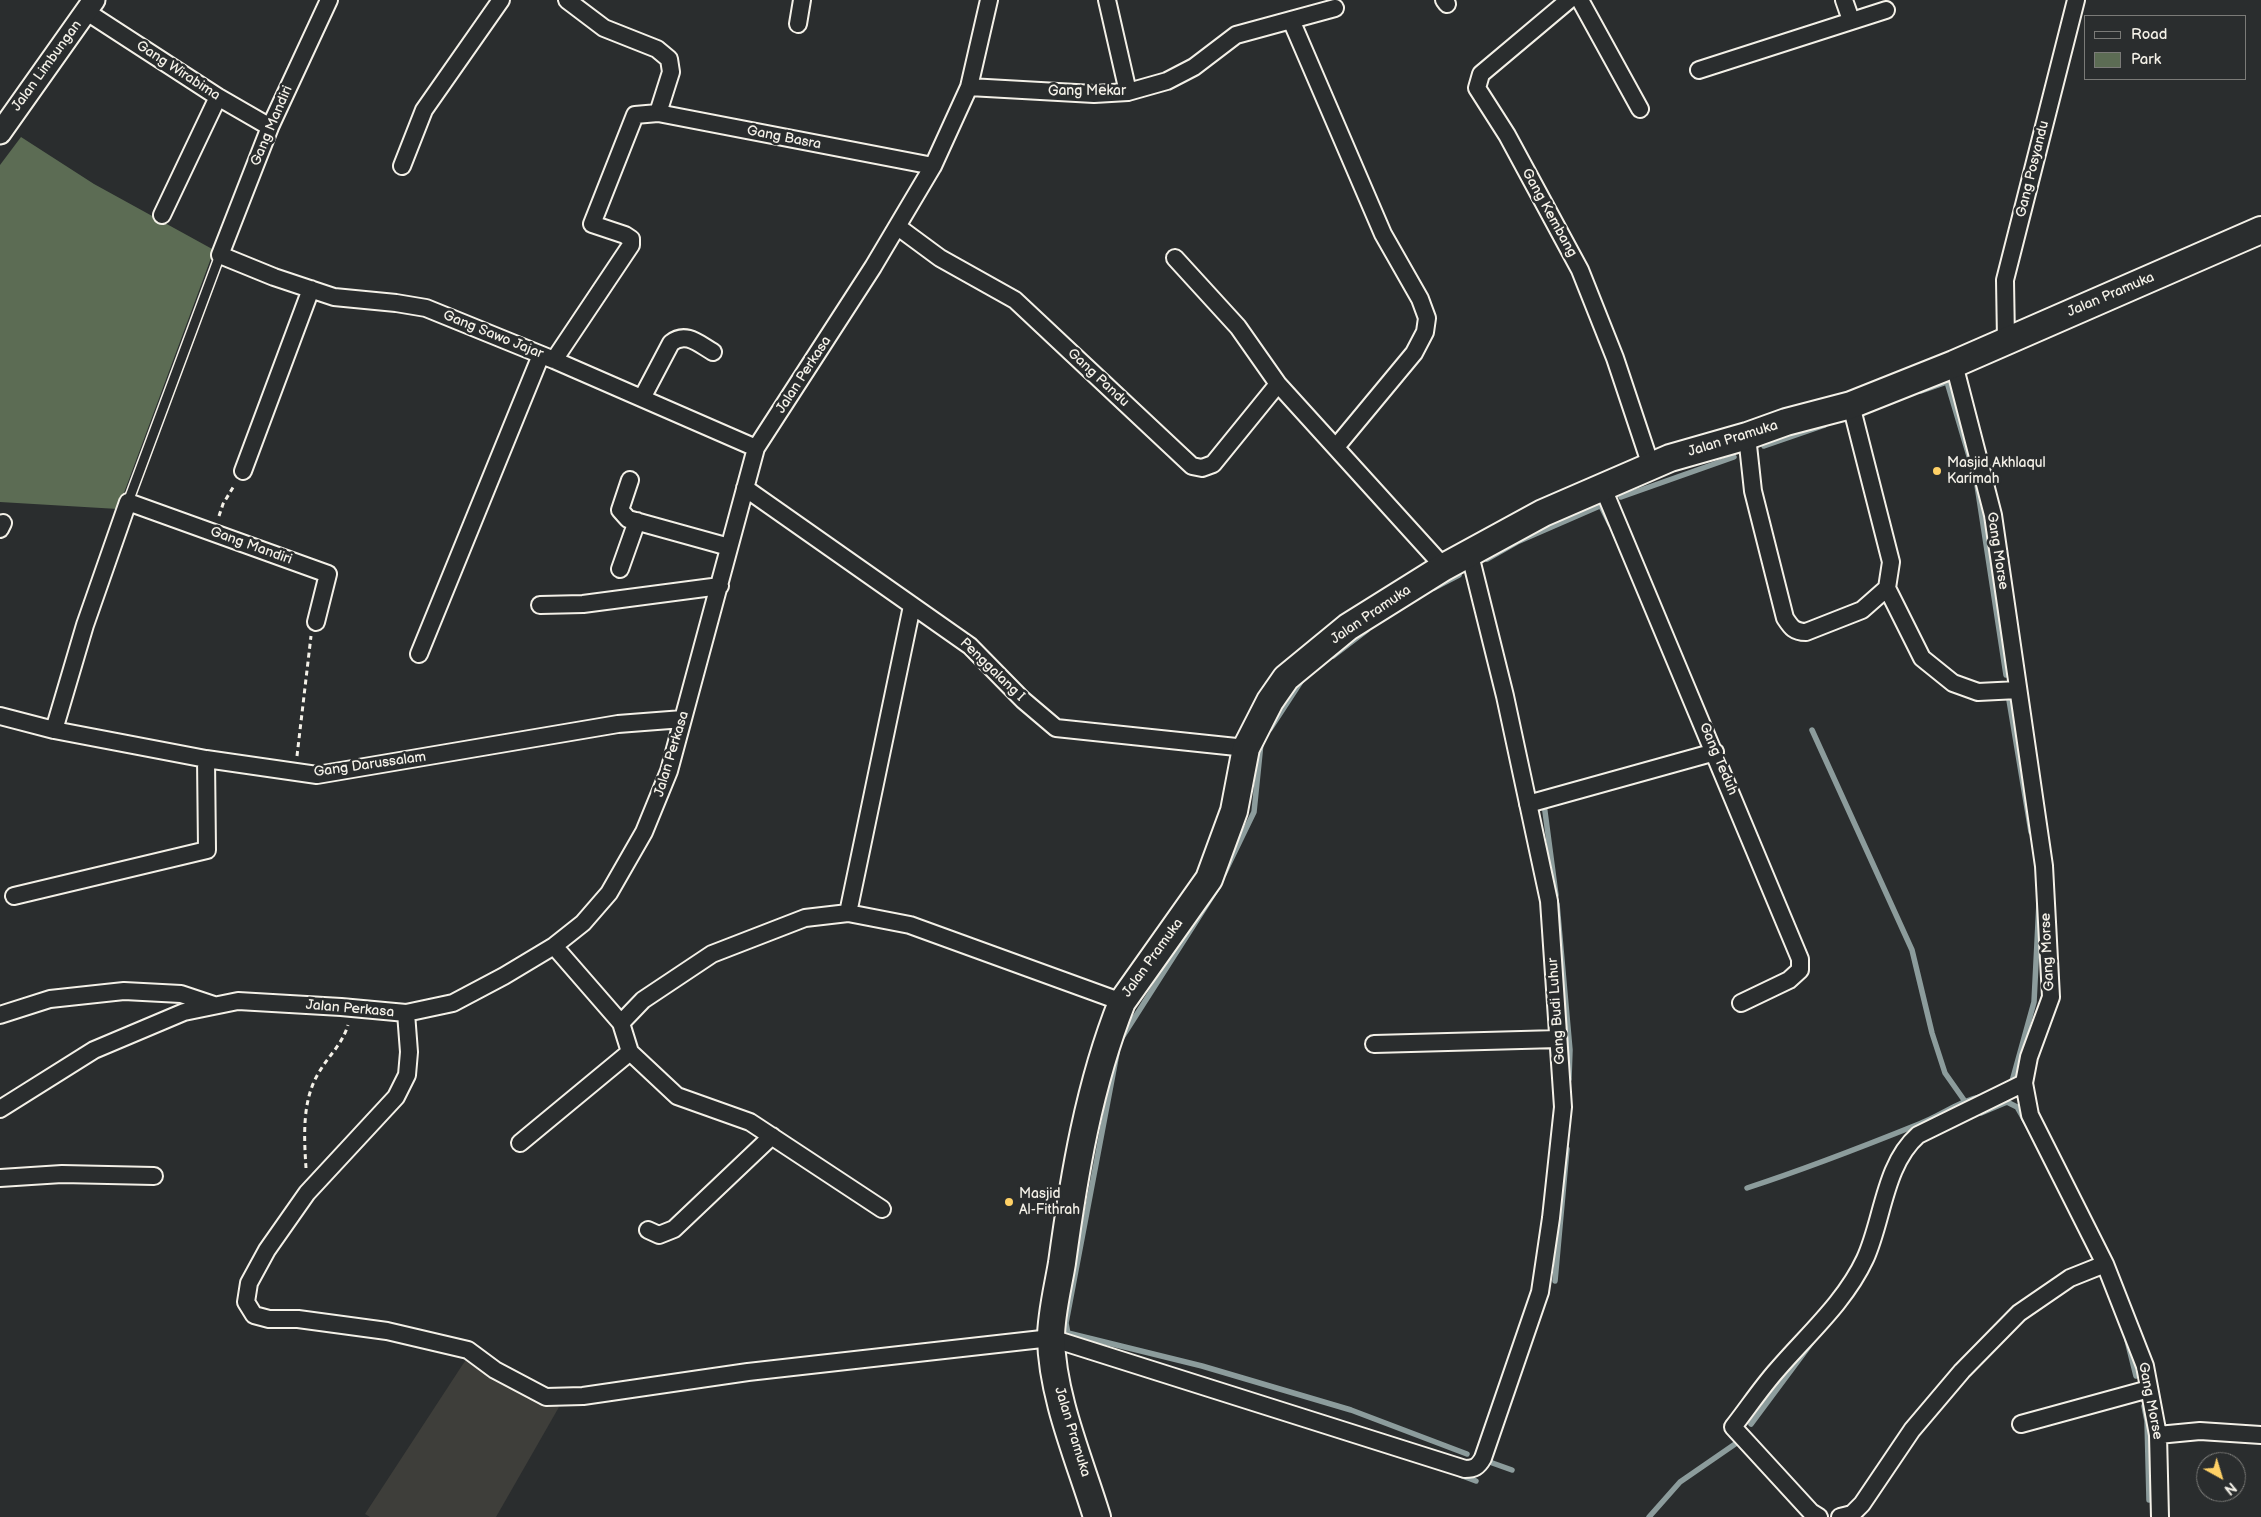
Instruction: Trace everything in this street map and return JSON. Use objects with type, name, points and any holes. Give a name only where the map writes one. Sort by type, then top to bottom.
[{"type":"main road","name":"Jalan Pramuka","points":[[1098,1517],[1057,1387],[1051,1338],[1066,1232],[1086,1122],[1122,1002],[1210,879],[1234,811],[1246,748],[1259,719],[1286,678],[1348,627],[1444,567],[1470,555],[1543,513],[1670,458],[1747,436],[1786,422],[1851,405],[1954,364],[2261,230]]},
{"type":"street","name":"Gang Mandiri","points":[[220,255],[270,127],[329,0]]},
{"type":"street","points":[[402,166],[424,110],[501,0]]},
{"type":"street","points":[[568,0],[604,28],[657,49],[669,59],[670,72],[658,113]]},
{"type":"street","points":[[798,24],[802,0]]},
{"type":"street","name":"Jalan Perkasa","points":[[0,1109],[94,1050],[184,1012],[238,1001],[342,1006],[406,1013],[453,1003],[504,976],[554,946],[583,923],[609,893],[644,832],[669,771],[756,448],[898,226],[933,166],[969,87],[989,0]]},
{"type":"street","points":[[1107,0],[1128,92]]},
{"type":"street","name":"Gang Kembang","points":[[1569,0],[1481,74],[1477,88],[1507,135],[1580,270],[1615,358],[1651,466]]},
{"type":"street","points":[[1580,0],[1640,109]]},
{"type":"street","points":[[1844,0],[1851,20]]},
{"type":"street","name":"Gang Posyandu","points":[[2006,340],[2005,280],[2076,0]]},
{"type":"street","name":"Gang Wirabima","points":[[90,6],[218,97],[270,127]]},
{"type":"street","name":"Jalan Limbungan","points":[[0,133],[90,6]]},
{"type":"street","name":"Gang Mekar","points":[[969,87],[1094,94],[1128,92],[1167,81],[1194,67],[1236,35],[1335,8]]},
{"type":"street","points":[[1700,70],[1886,10]]},
{"type":"street","points":[[1291,20],[1383,234],[1420,298],[1427,318],[1425,332],[1414,353],[1336,447]]},
{"type":"street","points":[[162,215],[218,97]]},
{"type":"street","name":"Gang Basra","points":[[548,358],[631,245],[631,239],[625,235],[592,224],[635,115],[658,113],[933,166]]},
{"type":"street","name":"Gang Pandu","points":[[898,226],[940,258],[1015,300],[1192,466],[1202,468],[1213,464],[1278,384]]},
{"type":"street","name":"Gang Sawo Jajar","points":[[220,255],[274,277],[334,298],[396,303],[426,308],[548,358],[756,448]]},
{"type":"street","points":[[1175,258],[1238,327],[1278,384],[1444,567]]},
{"type":"street","points":[[244,471],[311,289]]},
{"type":"street","points":[[642,398],[671,343],[679,337],[688,337],[713,352]]},
{"type":"street","points":[[418,654],[548,358]]},
{"type":"street","name":"Gang Morse","points":[[1954,364],[1993,515],[2044,866],[2051,997],[2029,1057],[2024,1083],[2030,1115],[2105,1264],[2145,1366],[2158,1435],[2156,1516]]},
{"type":"street","points":[[1851,405],[1892,562],[1887,588],[1922,658],[1953,683],[1978,692],[2018,690]]},
{"type":"street","points":[[1747,436],[1753,491],[1785,618],[1791,627],[1797,632],[1806,632],[1862,610],[1887,588]]},
{"type":"street","points":[[630,480],[620,510],[622,515],[729,547]]},
{"type":"street","name":"Penggalang I","points":[[745,488],[970,646],[1023,700],[1056,728],[1246,748]]},
{"type":"street","name":"Gang Teduh","points":[[1603,488],[1716,752],[1800,959],[1800,970],[1789,980],[1741,1003]]},
{"type":"street","name":"Gang Mandiri","points":[[128,502],[328,574],[316,622]]},
{"type":"street","points":[[54,730],[84,625],[128,502]]},
{"type":"street","points":[[620,569],[637,521]]},
{"type":"street","name":"Gang Budi Luhur","points":[[1051,1338],[1465,1468],[1474,1469],[1480,1465],[1540,1292],[1551,1218],[1563,1107],[1549,901],[1506,696],[1470,555]]},
{"type":"street","points":[[540,605],[582,604],[720,586]]},
{"type":"street","points":[[848,913],[912,606]]},
{"type":"street","name":"Gang Darussalam","points":[[0,716],[54,730],[206,759],[317,775],[618,724],[683,719]]},
{"type":"street","points":[[1528,804],[1716,752]]},
{"type":"street","points":[[14,896],[207,850],[206,759]]},
{"type":"street","points":[[621,1023],[643,1000],[712,954],[805,918],[848,913],[910,924],[1122,1002]]},
{"type":"street","points":[[554,946],[621,1023],[630,1052],[676,1096],[750,1122],[882,1209]]},
{"type":"street","points":[[0,1015],[50,999],[124,991],[181,994],[217,1006]]},
{"type":"street","points":[[406,1013],[409,1052],[407,1076],[396,1097],[307,1193],[268,1250],[249,1283],[246,1302],[254,1315],[388,1331],[468,1350],[495,1370],[546,1397],[583,1396],[748,1372],[1051,1338]]},
{"type":"street","points":[[1374,1044],[1558,1039]]},
{"type":"street","points":[[520,1143],[630,1052]]},
{"type":"street","points":[[1819,1517],[1811,1512],[1733,1427],[1776,1371],[1834,1306],[1864,1260],[1895,1169],[1908,1144],[1918,1135],[2024,1083]]},
{"type":"street","points":[[648,1230],[659,1235],[674,1229],[772,1136]]},
{"type":"street","points":[[0,1178],[62,1174],[154,1176]]},
{"type":"street","points":[[1840,1517],[1852,1514],[1862,1504],[1912,1430],[1962,1371],[2019,1313],[2070,1278],[2105,1264]]},
{"type":"street","points":[[2021,1424],[2150,1389]]},
{"type":"street","points":[[2158,1435],[2200,1431],[2261,1435]]},
{"type":"lane","points":[[128,502],[220,255]]},
{"type":"path","points":[[214,533],[223,504],[244,471]]},
{"type":"path","points":[[296,772],[309,643],[316,622]]},
{"type":"path","points":[[307,1193],[304,1136],[311,1091],[318,1073],[343,1040],[349,1023],[342,1006]]},
{"type":"shaded area","points":[[465,1361],[559,1407],[496,1517],[370,1517],[365,1514]]},
{"type":"green space","points":[[21,137],[94,184],[214,250],[118,509],[0,502],[0,165]]},
{"type":"waterway","points":[[1921,391],[1947,382],[1974,473]]},
{"type":"waterway","points":[[1764,446],[1825,425]]},
{"type":"waterway","points":[[1621,497],[1734,457]]},
{"type":"waterway","points":[[1977,485],[2006,675]]},
{"type":"waterway","points":[[1487,559],[1517,542],[1602,505]]},
{"type":"waterway","points":[[1601,506],[1610,524]]},
{"type":"waterway","points":[[1434,588],[1459,575]]},
{"type":"waterway","points":[[1333,656],[1367,630]]},
{"type":"waterway","points":[[1270,729],[1302,680]]},
{"type":"waterway","points":[[2009,700],[2031,832]]},
{"type":"waterway","points":[[1812,730],[1912,950],[1932,1033],[1945,1073],[1964,1100]]},
{"type":"waterway","points":[[1224,874],[1254,812],[1261,743]]},
{"type":"waterway","points":[[1544,804],[1556,895]]},
{"type":"waterway","points":[[1121,1039],[1218,887]]},
{"type":"waterway","points":[[2011,1085],[2034,1002],[2039,903]]},
{"type":"waterway","points":[[1557,904],[1570,1050],[1569,1079]]},
{"type":"waterway","points":[[1068,1334],[1066,1323],[1117,1053]]},
{"type":"waterway","points":[[1747,1188],[1855,1149],[1928,1120],[1966,1101],[1984,1096]]},
{"type":"waterway","points":[[1981,1113],[2007,1102],[2017,1107],[2025,1121]]},
{"type":"waterway","points":[[1555,1281],[1567,1149]]},
{"type":"waterway","points":[[1068,1333],[1202,1366],[1351,1410],[1467,1454]]},
{"type":"waterway","points":[[2127,1340],[2136,1376]]},
{"type":"waterway","points":[[1751,1424],[1812,1342]]},
{"type":"waterway","points":[[2144,1406],[2147,1421],[2149,1500]]},
{"type":"waterway","points":[[1649,1517],[1680,1482],[1738,1442]]},
{"type":"waterway","points":[[1484,1460],[1512,1470]]},
{"type":"waterway","points":[[1460,1475],[1476,1481]]},
{"type":"place","name":"Masjid Akhlaqul Karimah","points":[[1937,471]]},
{"type":"place","name":"Masjid Al-Fithrah","points":[[1009,1202]]}]
